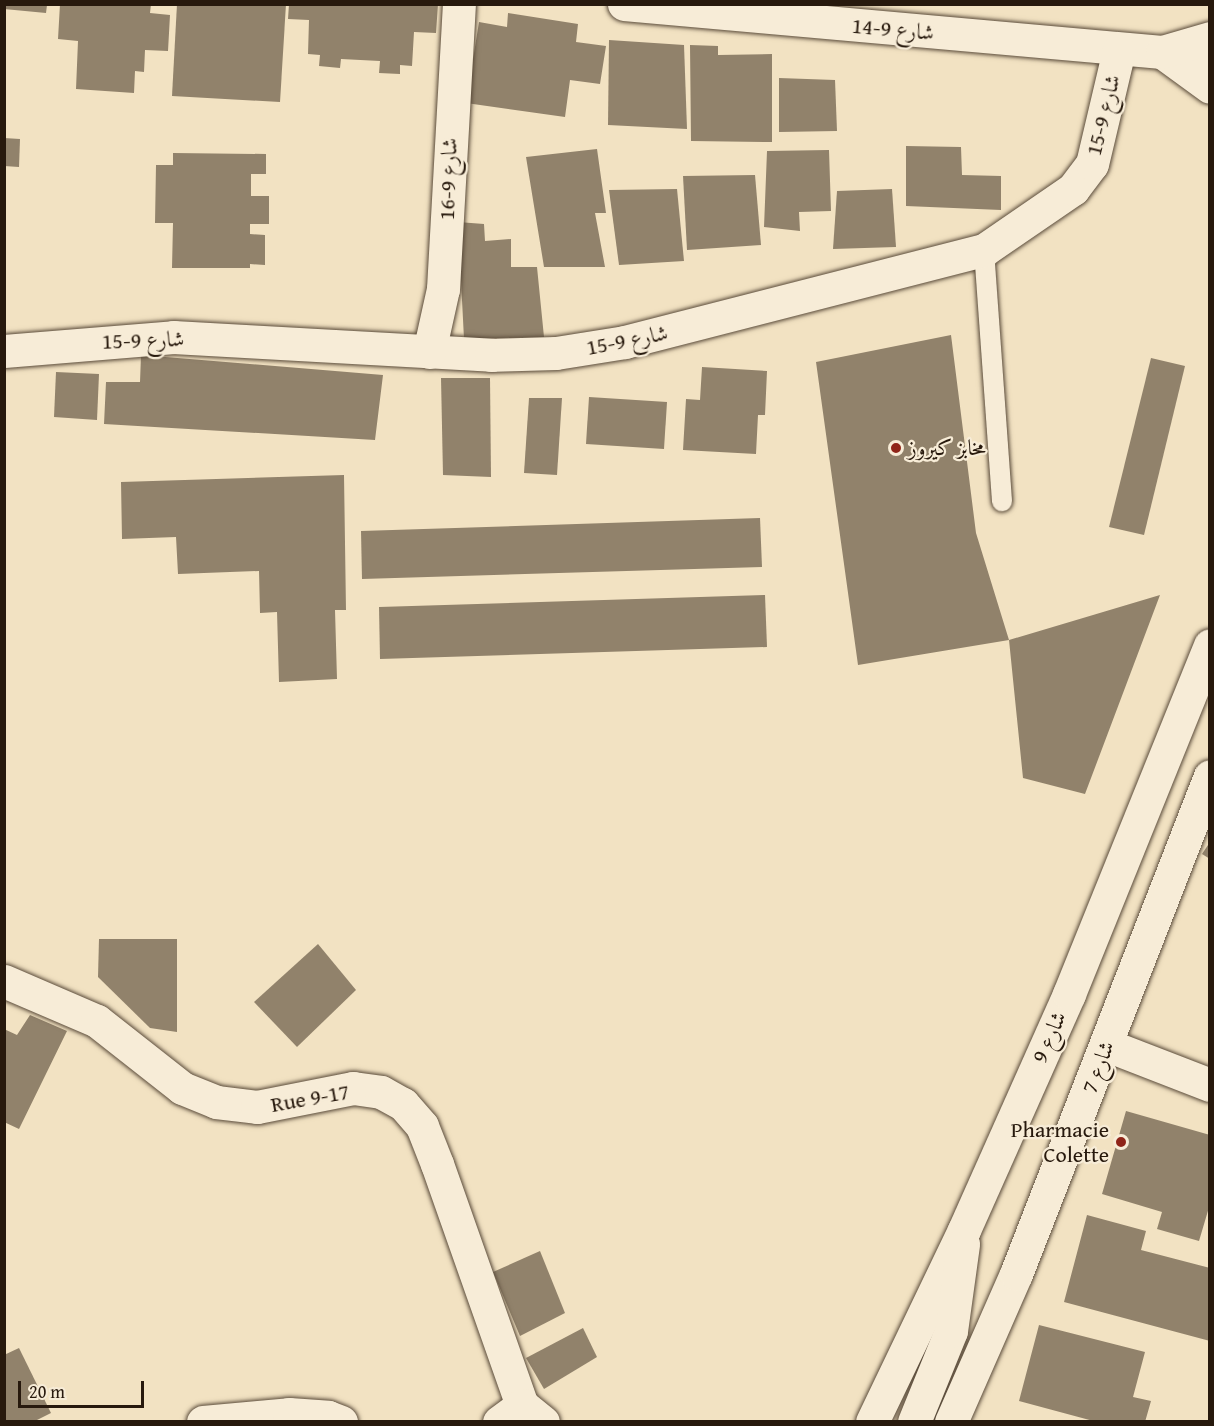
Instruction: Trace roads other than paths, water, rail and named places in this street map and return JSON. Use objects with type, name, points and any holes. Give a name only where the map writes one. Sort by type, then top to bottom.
[{"type":"street","name":"شارع 9-16","points":[[429,352],[443,289],[459,4]]},
{"type":"street","name":"شارع 9-14","points":[[624,4],[1119,50],[1162,52]]},
{"type":"street","points":[[1162,52],[1209,38]]},
{"type":"street","name":"شارع 9-15","points":[[4,351],[173,337],[491,356],[556,353],[625,342],[984,250],[1073,189],[1092,164],[1119,50]]},
{"type":"street","points":[[1162,52],[1209,61]]},
{"type":"street","points":[[1162,52],[1209,87]]},
{"type":"street","name":"شارع 9","points":[[872,1422],[964,1230],[1069,994],[1209,645]]},
{"type":"street","name":"شارع 7","points":[[951,1422],[1016,1274],[1209,776]]},
{"type":"street","name":"Rue 9-17","points":[[4,981],[97,1021],[182,1088],[216,1102],[257,1107],[353,1088],[381,1092],[403,1104],[422,1126],[437,1164],[521,1416]]},
{"type":"street","points":[[1107,1044],[1209,1085]]},
{"type":"street","points":[[914,1422],[951,1331],[959,1293],[964,1230]]},
{"type":"street","points":[[203,1422],[289,1414],[341,1422]]},
{"type":"lane","points":[[984,250],[1002,501]]},
{"type":"place","name":"مخابز كيروز","points":[[896,448]]},
{"type":"place","name":"Pharmacie Colette","points":[[1121,1142]]}]
